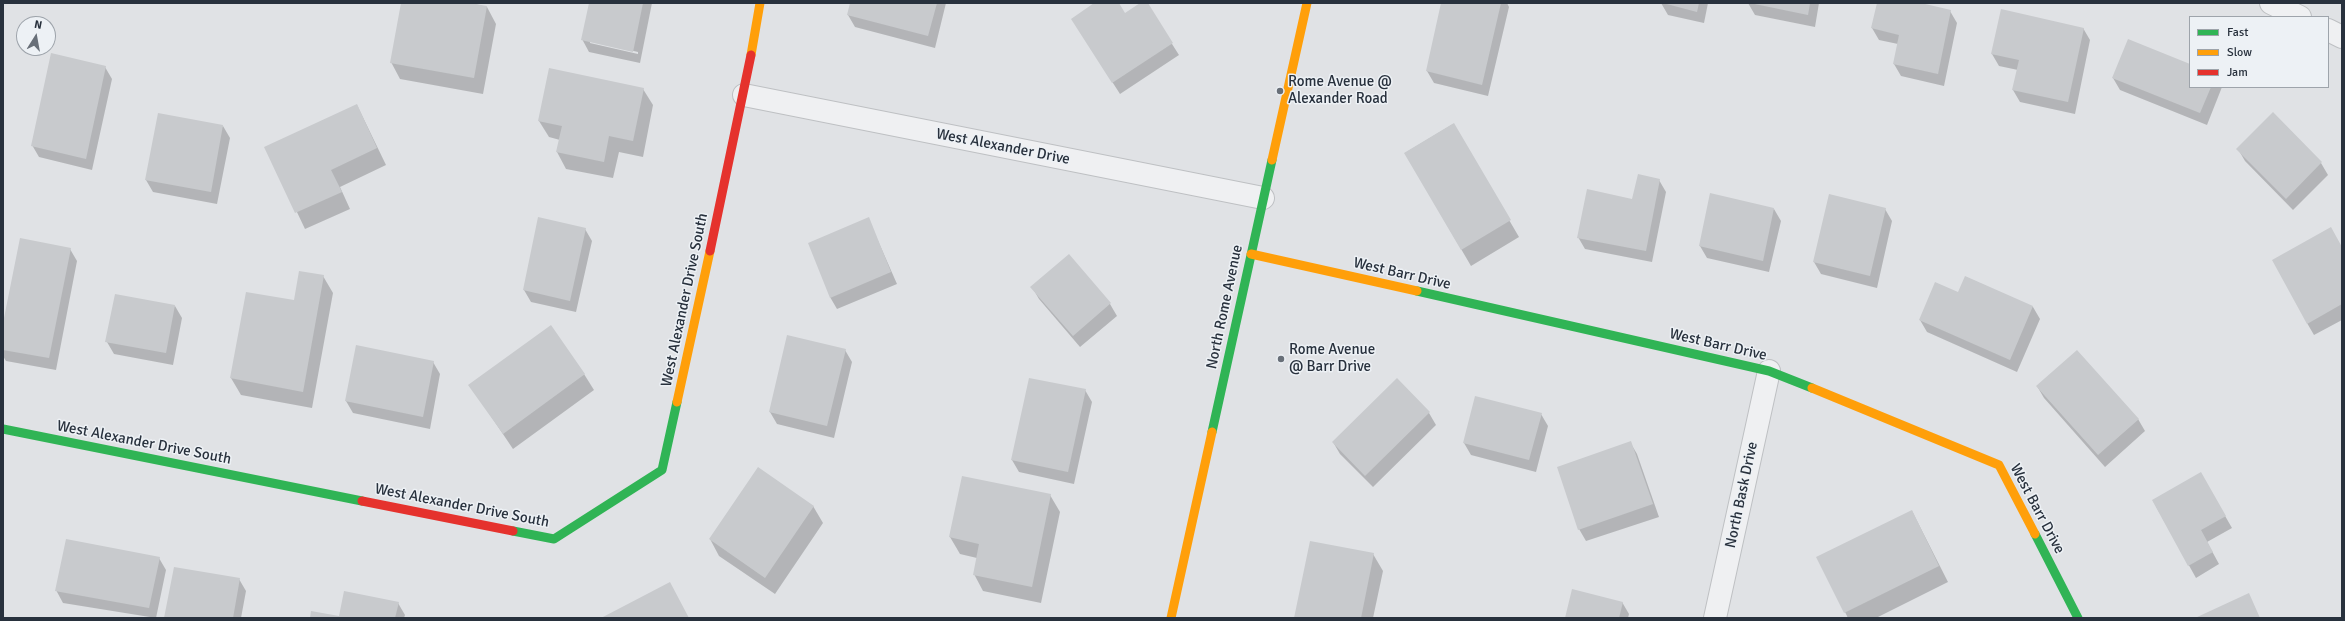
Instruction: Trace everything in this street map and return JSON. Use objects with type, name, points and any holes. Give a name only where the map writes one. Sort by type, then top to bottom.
[{"type":"street","name":"West Alexander Drive South","points":[[3,429],[554,539],[662,470],[744,95],[760,3]]},
{"type":"street","name":"North Rome Avenue","points":[[1171,618],[1307,3]]},
{"type":"street","points":[[2271,3],[2298,16]]},
{"type":"street","points":[[2329,30],[2342,37]]},
{"type":"street","name":"West Alexander Drive","points":[[744,95],[1263,198]]},
{"type":"street","name":"West Barr Drive","points":[[1251,254],[1769,371],[1999,466],[2078,618]]},
{"type":"street","name":"North Bask Drive","points":[[1715,618],[1769,371]]},
{"type":"building","points":[[401,3],[469,3],[487,6],[474,78],[390,63]]},
{"type":"building","points":[[589,3],[643,3],[633,52],[581,40]]},
{"type":"building","points":[[850,3],[937,3],[928,36],[847,15]]},
{"type":"building","points":[[1094,3],[1119,3],[1125,13],[1140,3],[1148,3],[1173,43],[1112,83],[1071,19]]},
{"type":"building","points":[[1441,3],[1501,3],[1482,85],[1426,71]]},
{"type":"building","points":[[1663,3],[1699,3],[1697,12]]},
{"type":"building","points":[[1750,3],[1810,3],[1808,15]]},
{"type":"building","points":[[1877,3],[1921,3],[1951,10],[1938,74],[1893,64],[1899,35],[1871,28]]},
{"type":"building","points":[[2001,9],[2084,28],[2068,102],[2012,90],[2019,60],[1991,54]]},
{"type":"building","points":[[2128,39],[2189,64],[2189,88],[2211,88],[2200,113],[2112,78]]},
{"type":"building","points":[[56,54],[106,66],[86,159],[31,146],[50,56],[56,56]]},
{"type":"building","points":[[549,68],[644,88],[633,141],[609,136],[604,162],[556,152],[562,126],[538,121]]},
{"type":"building","points":[[357,104],[377,148],[331,170],[342,192],[295,213],[264,147]]},
{"type":"building","points":[[2273,112],[2322,162],[2286,199],[2236,149]]},
{"type":"building","points":[[158,113],[223,125],[211,192],[145,180]]},
{"type":"building","points":[[1454,123],[1511,220],[1461,250],[1404,153]]},
{"type":"building","points":[[1638,174],[1660,179],[1646,251],[1577,238],[1587,189],[1632,199]]},
{"type":"building","points":[[1710,193],[1774,208],[1763,261],[1699,246]]},
{"type":"building","points":[[1829,194],[1886,208],[1870,276],[1813,262]]},
{"type":"building","points":[[538,217],[586,228],[570,301],[523,290]]},
{"type":"building","points":[[869,217],[891,272],[830,298],[808,243]]},
{"type":"building","points":[[2331,227],[2342,247],[2342,304],[2307,324],[2272,260]]},
{"type":"building","points":[[20,238],[71,248],[49,358],[3,350],[3,323]]},
{"type":"building","points":[[1069,254],[1111,303],[1073,336],[1030,287]]},
{"type":"building","points":[[299,271],[324,275],[303,392],[230,378],[246,292],[294,300]]},
{"type":"building","points":[[1965,276],[2033,306],[2010,360],[1919,320],[1935,282],[1958,292]]},
{"type":"building","points":[[115,294],[175,305],[166,353],[105,342]]},
{"type":"building","points":[[551,325],[585,374],[503,434],[468,385]]},
{"type":"building","points":[[787,335],[846,349],[827,426],[769,412]]},
{"type":"building","points":[[356,345],[434,361],[423,417],[345,401]]},
{"type":"building","points":[[2077,350],[2139,419],[2098,455],[2036,386]]},
{"type":"building","points":[[1029,378],[1086,389],[1068,472],[1011,460]]},
{"type":"building","points":[[1397,378],[1430,412],[1365,476],[1332,442]]},
{"type":"building","points":[[1475,396],[1542,413],[1529,460],[1463,443]]},
{"type":"building","points":[[1631,441],[1653,504],[1578,530],[1557,467]]},
{"type":"building","points":[[758,467],[814,506],[765,578],[709,539]]},
{"type":"building","points":[[2201,472],[2226,516],[2201,530],[2213,552],[2188,566],[2152,500]]},
{"type":"building","points":[[962,476],[1051,494],[1032,587],[973,575],[979,544],[949,537]]},
{"type":"building","points":[[1912,510],[1939,566],[1844,613],[1816,557]]},
{"type":"building","points":[[66,539],[160,557],[149,608],[55,591]]},
{"type":"building","points":[[1310,541],[1374,553],[1361,618],[1294,618]]},
{"type":"building","points":[[174,567],[240,578],[233,618],[164,618]]},
{"type":"building","points":[[670,582],[689,618],[601,618]]},
{"type":"building","points":[[1572,589],[1623,602],[1619,618],[1565,618]]},
{"type":"building","points":[[344,591],[399,602],[395,618],[310,618],[311,611],[339,616]]},
{"type":"building","points":[[2249,593],[2260,618],[2195,618]]},
{"type":"traffic: fast","points":[[1212,432],[1272,160]]},
{"type":"traffic: fast","points":[[1417,291],[1769,371],[1812,388]]},
{"type":"traffic: fast","points":[[513,531],[554,539],[662,470],[677,402]]},
{"type":"traffic: fast","points":[[3,429],[362,501]]},
{"type":"traffic: fast","points":[[2035,534],[2078,618]]},
{"type":"traffic: slow","points":[[751,55],[760,3]]},
{"type":"traffic: slow","points":[[1272,160],[1307,3]]},
{"type":"traffic: slow","points":[[677,402],[710,251]]},
{"type":"traffic: slow","points":[[1251,254],[1417,291]]},
{"type":"traffic: slow","points":[[1812,388],[1999,465],[2035,534]]},
{"type":"traffic: slow","points":[[1171,618],[1212,432]]},
{"type":"traffic: jam","points":[[710,251],[751,55]]},
{"type":"traffic: jam","points":[[362,501],[513,531]]},
{"type":"place","name":"Rome Avenue @ Alexander Road","points":[[1280,91]]},
{"type":"place","name":"Rome Avenue @ Barr Drive","points":[[1281,359]]}]
